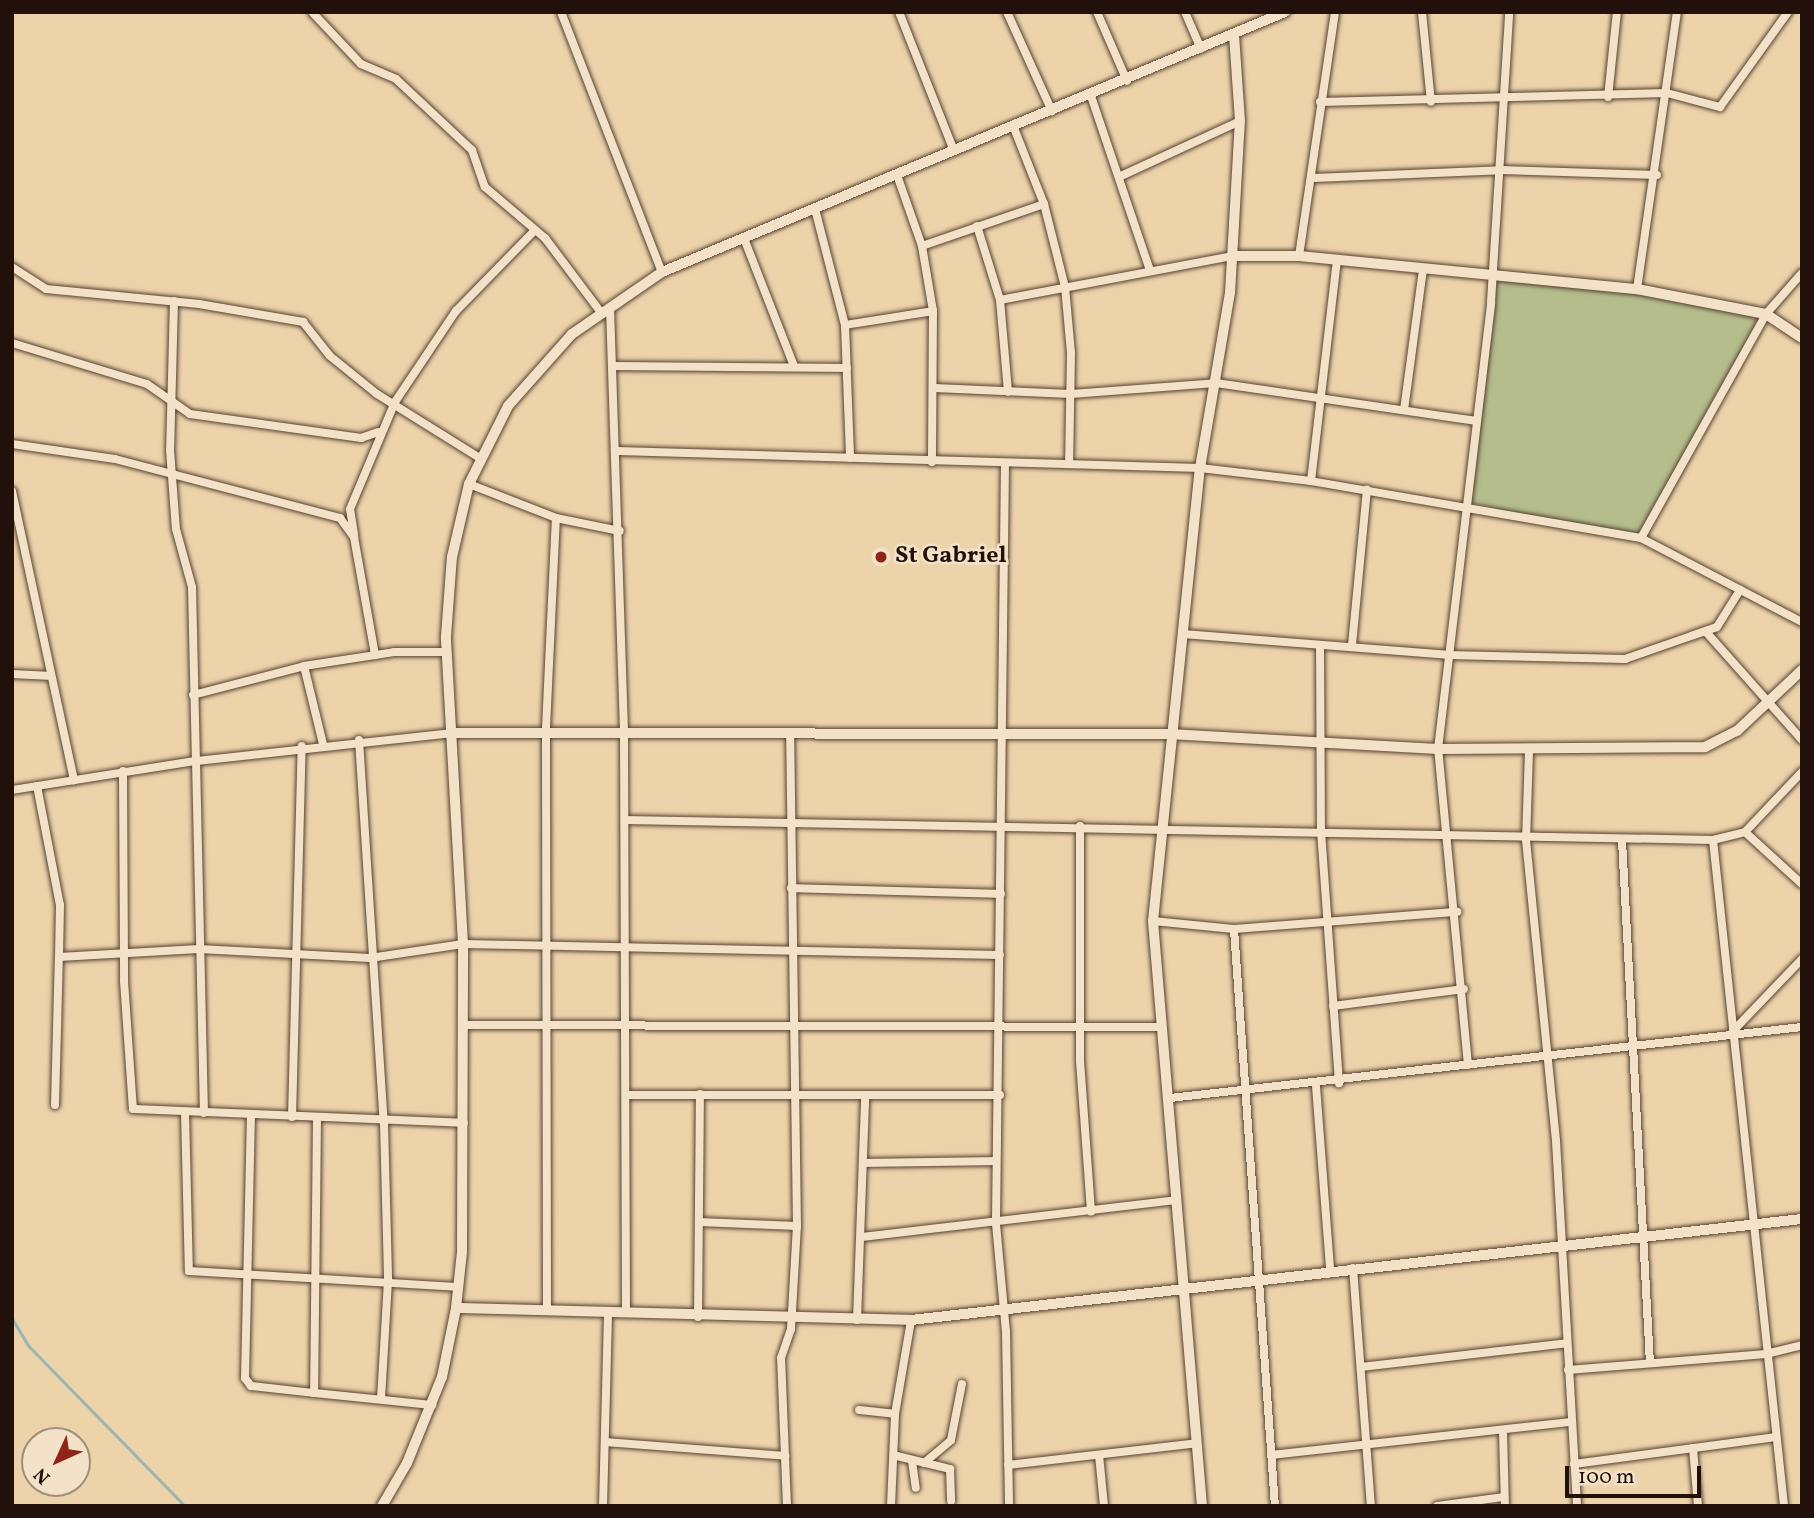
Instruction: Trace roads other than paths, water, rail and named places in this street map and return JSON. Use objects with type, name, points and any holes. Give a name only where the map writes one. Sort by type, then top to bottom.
[{"type":"street","points":[[312,12],[362,64],[396,79],[472,150],[485,187],[534,231],[606,311],[616,366],[620,531],[625,820],[623,947],[627,1095],[626,1314]]},
{"type":"street","points":[[561,12],[662,272]]},
{"type":"street","points":[[900,12],[954,151]]},
{"type":"street","points":[[1007,12],[1052,111]]},
{"type":"street","points":[[1097,12],[1127,81]]},
{"type":"street","points":[[1185,12],[1201,49]]},
{"type":"street","points":[[382,1506],[432,1405],[456,1308],[464,1123],[463,944],[447,652],[452,556],[470,484],[480,458],[533,373],[606,311],[662,272],[745,241],[815,209],[1127,81],[1285,12]]},
{"type":"street","points":[[1299,256],[1314,178],[1320,102],[1335,12]]},
{"type":"street","points":[[1422,12],[1431,102]]},
{"type":"street","points":[[1468,1065],[1465,989],[1450,836],[1438,749],[1493,278],[1509,12]]},
{"type":"street","points":[[1608,97],[1617,12]]},
{"type":"street","points":[[1637,289],[1657,175],[1677,12]]},
{"type":"street","points":[[1320,102],[1431,102],[1667,93],[1720,107],[1788,12]]},
{"type":"street","points":[[1202,1506],[1170,1098],[1161,1027],[1153,921],[1159,829],[1200,468],[1216,383],[1232,256],[1240,121],[1234,35]]},
{"type":"street","points":[[1091,96],[1121,176],[1149,267]]},
{"type":"street","points":[[1121,176],[1240,121]]},
{"type":"street","points":[[1014,128],[1044,204],[1065,287],[1071,394],[1069,464]]},
{"type":"street","points":[[1314,178],[1501,170],[1657,175]]},
{"type":"street","points":[[897,175],[922,246],[933,311],[935,388],[932,462]]},
{"type":"street","points":[[922,246],[1044,204]]},
{"type":"street","points":[[815,209],[845,326],[850,458]]},
{"type":"street","points":[[977,226],[1000,300],[1008,392]]},
{"type":"street","points":[[375,655],[350,509],[378,432],[456,311],[534,231]]},
{"type":"street","points":[[745,241],[794,366]]},
{"type":"street","points":[[1000,300],[1149,267],[1232,256],[1299,256],[1493,278],[1637,289],[1766,314],[1802,338]]},
{"type":"street","points":[[1311,481],[1325,397],[1337,261]]},
{"type":"street","points":[[12,267],[46,289],[173,301],[303,322],[330,356],[480,458]]},
{"type":"street","points":[[1404,410],[1423,270]]},
{"type":"street","points":[[1641,538],[1766,314],[1802,273]]},
{"type":"street","points":[[173,301],[176,529],[192,587],[204,1113]]},
{"type":"street","points":[[845,326],[933,311]]},
{"type":"street","points":[[12,343],[147,384],[175,408],[219,420],[360,438],[378,432]]},
{"type":"street","points":[[616,366],[847,368]]},
{"type":"street","points":[[935,388],[1071,394],[1216,383],[1475,421]]},
{"type":"street","points":[[12,444],[174,474],[340,518],[354,537]]},
{"type":"street","points":[[618,451],[1200,468],[1311,481],[1466,504],[1641,538],[1802,622]]},
{"type":"street","points":[[1005,463],[1000,1095],[996,1224],[1005,1307],[1009,1506]]},
{"type":"street","points":[[470,484],[556,518],[620,531]]},
{"type":"street","points":[[1352,645],[1367,490]]},
{"type":"street","points":[[12,491],[47,676],[74,780]]},
{"type":"street","points":[[547,1310],[551,1028],[546,728],[556,518]]},
{"type":"street","points":[[1183,634],[1352,645],[1447,655],[1625,659],[1707,633],[1735,605],[1740,590]]},
{"type":"street","points":[[1707,633],[1802,740]]},
{"type":"street","points":[[1320,645],[1318,741],[1321,831],[1330,925],[1339,1083]]},
{"type":"street","points":[[193,695],[304,666],[375,655],[447,652]]},
{"type":"street","points":[[304,666],[323,744]]},
{"type":"street","points":[[12,790],[123,771],[302,746],[546,728],[624,734],[1169,734],[1438,749],[1529,751],[1705,747],[1770,703],[1802,670]]},
{"type":"street","points":[[12,674],[47,676]]},
{"type":"street","points":[[787,1506],[781,1358],[792,1320],[797,1226],[790,733]]},
{"type":"street","points":[[359,740],[370,958],[384,1123],[388,1281],[381,1399]]},
{"type":"street","points":[[292,1117],[299,954],[302,746]]},
{"type":"street","points":[[1529,751],[1526,839],[1562,1244],[1577,1506]]},
{"type":"street","points":[[123,771],[129,1102],[139,1112],[251,1114],[384,1123],[464,1123]]},
{"type":"street","points":[[625,820],[1080,826],[1526,839],[1713,841],[1745,832],[1802,772]]},
{"type":"street","points":[[37,786],[60,905],[55,1105]]},
{"type":"street","points":[[1080,826],[1080,1029],[1091,1212]]},
{"type":"street","points":[[1745,832],[1802,884]]},
{"type":"street","points":[[1622,840],[1650,1363]]},
{"type":"street","points":[[1713,841],[1783,1506]]},
{"type":"street","points":[[791,888],[1001,894]]},
{"type":"street","points":[[1153,921],[1234,929],[1330,925],[1457,912]]},
{"type":"street","points":[[1234,929],[1275,1506]]},
{"type":"street","points":[[59,957],[200,948],[370,958],[463,944],[791,947],[1000,955]]},
{"type":"street","points":[[1733,1031],[1802,959]]},
{"type":"street","points":[[1334,1006],[1465,989]]},
{"type":"street","points":[[464,1026],[793,1030],[1161,1027]]},
{"type":"street","points":[[1170,1098],[1316,1086],[1632,1043],[1733,1031],[1802,1027]]},
{"type":"street","points":[[1316,1086],[1330,1270]]},
{"type":"street","points":[[698,1317],[700,1094]]},
{"type":"street","points":[[627,1095],[1000,1095]]},
{"type":"street","points":[[858,1320],[865,1097]]},
{"type":"street","points":[[185,1112],[186,1265],[195,1273],[316,1277],[457,1287]]},
{"type":"street","points":[[251,1114],[245,1378],[251,1386],[432,1405]]},
{"type":"street","points":[[314,1393],[317,1117]]},
{"type":"street","points":[[865,1163],[996,1161]]},
{"type":"street","points":[[862,1237],[996,1224],[1176,1200]]},
{"type":"street","points":[[456,1308],[792,1320],[911,1320],[1330,1270],[1802,1219]]},
{"type":"street","points":[[699,1222],[797,1226]]},
{"type":"street","points":[[1353,1268],[1371,1506]]},
{"type":"street","points":[[603,1506],[608,1313]]},
{"type":"street","points":[[891,1506],[897,1456],[895,1414],[911,1320]]},
{"type":"street","points":[[1361,1367],[1567,1343]]},
{"type":"street","points":[[1568,1370],[1766,1354],[1802,1345]]},
{"type":"street","points":[[924,1464],[951,1440],[961,1384]]},
{"type":"street","points":[[859,1410],[895,1414]]},
{"type":"street","points":[[1271,1455],[1365,1447],[1572,1422]]},
{"type":"street","points":[[1437,1506],[1504,1501],[1503,1431]]},
{"type":"street","points":[[1574,1464],[1776,1437]]},
{"type":"street","points":[[605,1442],[785,1456]]},
{"type":"street","points":[[1007,1465],[1197,1443]]},
{"type":"street","points":[[1693,1448],[1698,1506]]},
{"type":"street","points":[[1099,1455],[1104,1506]]},
{"type":"street","points":[[897,1456],[950,1469],[951,1501]]},
{"type":"street","points":[[912,1461],[916,1488]]},
{"type":"waterway","points":[[12,1318],[28,1345],[185,1506]]},
{"type":"place","name":"St Gabriel","points":[[881,557]]}]
